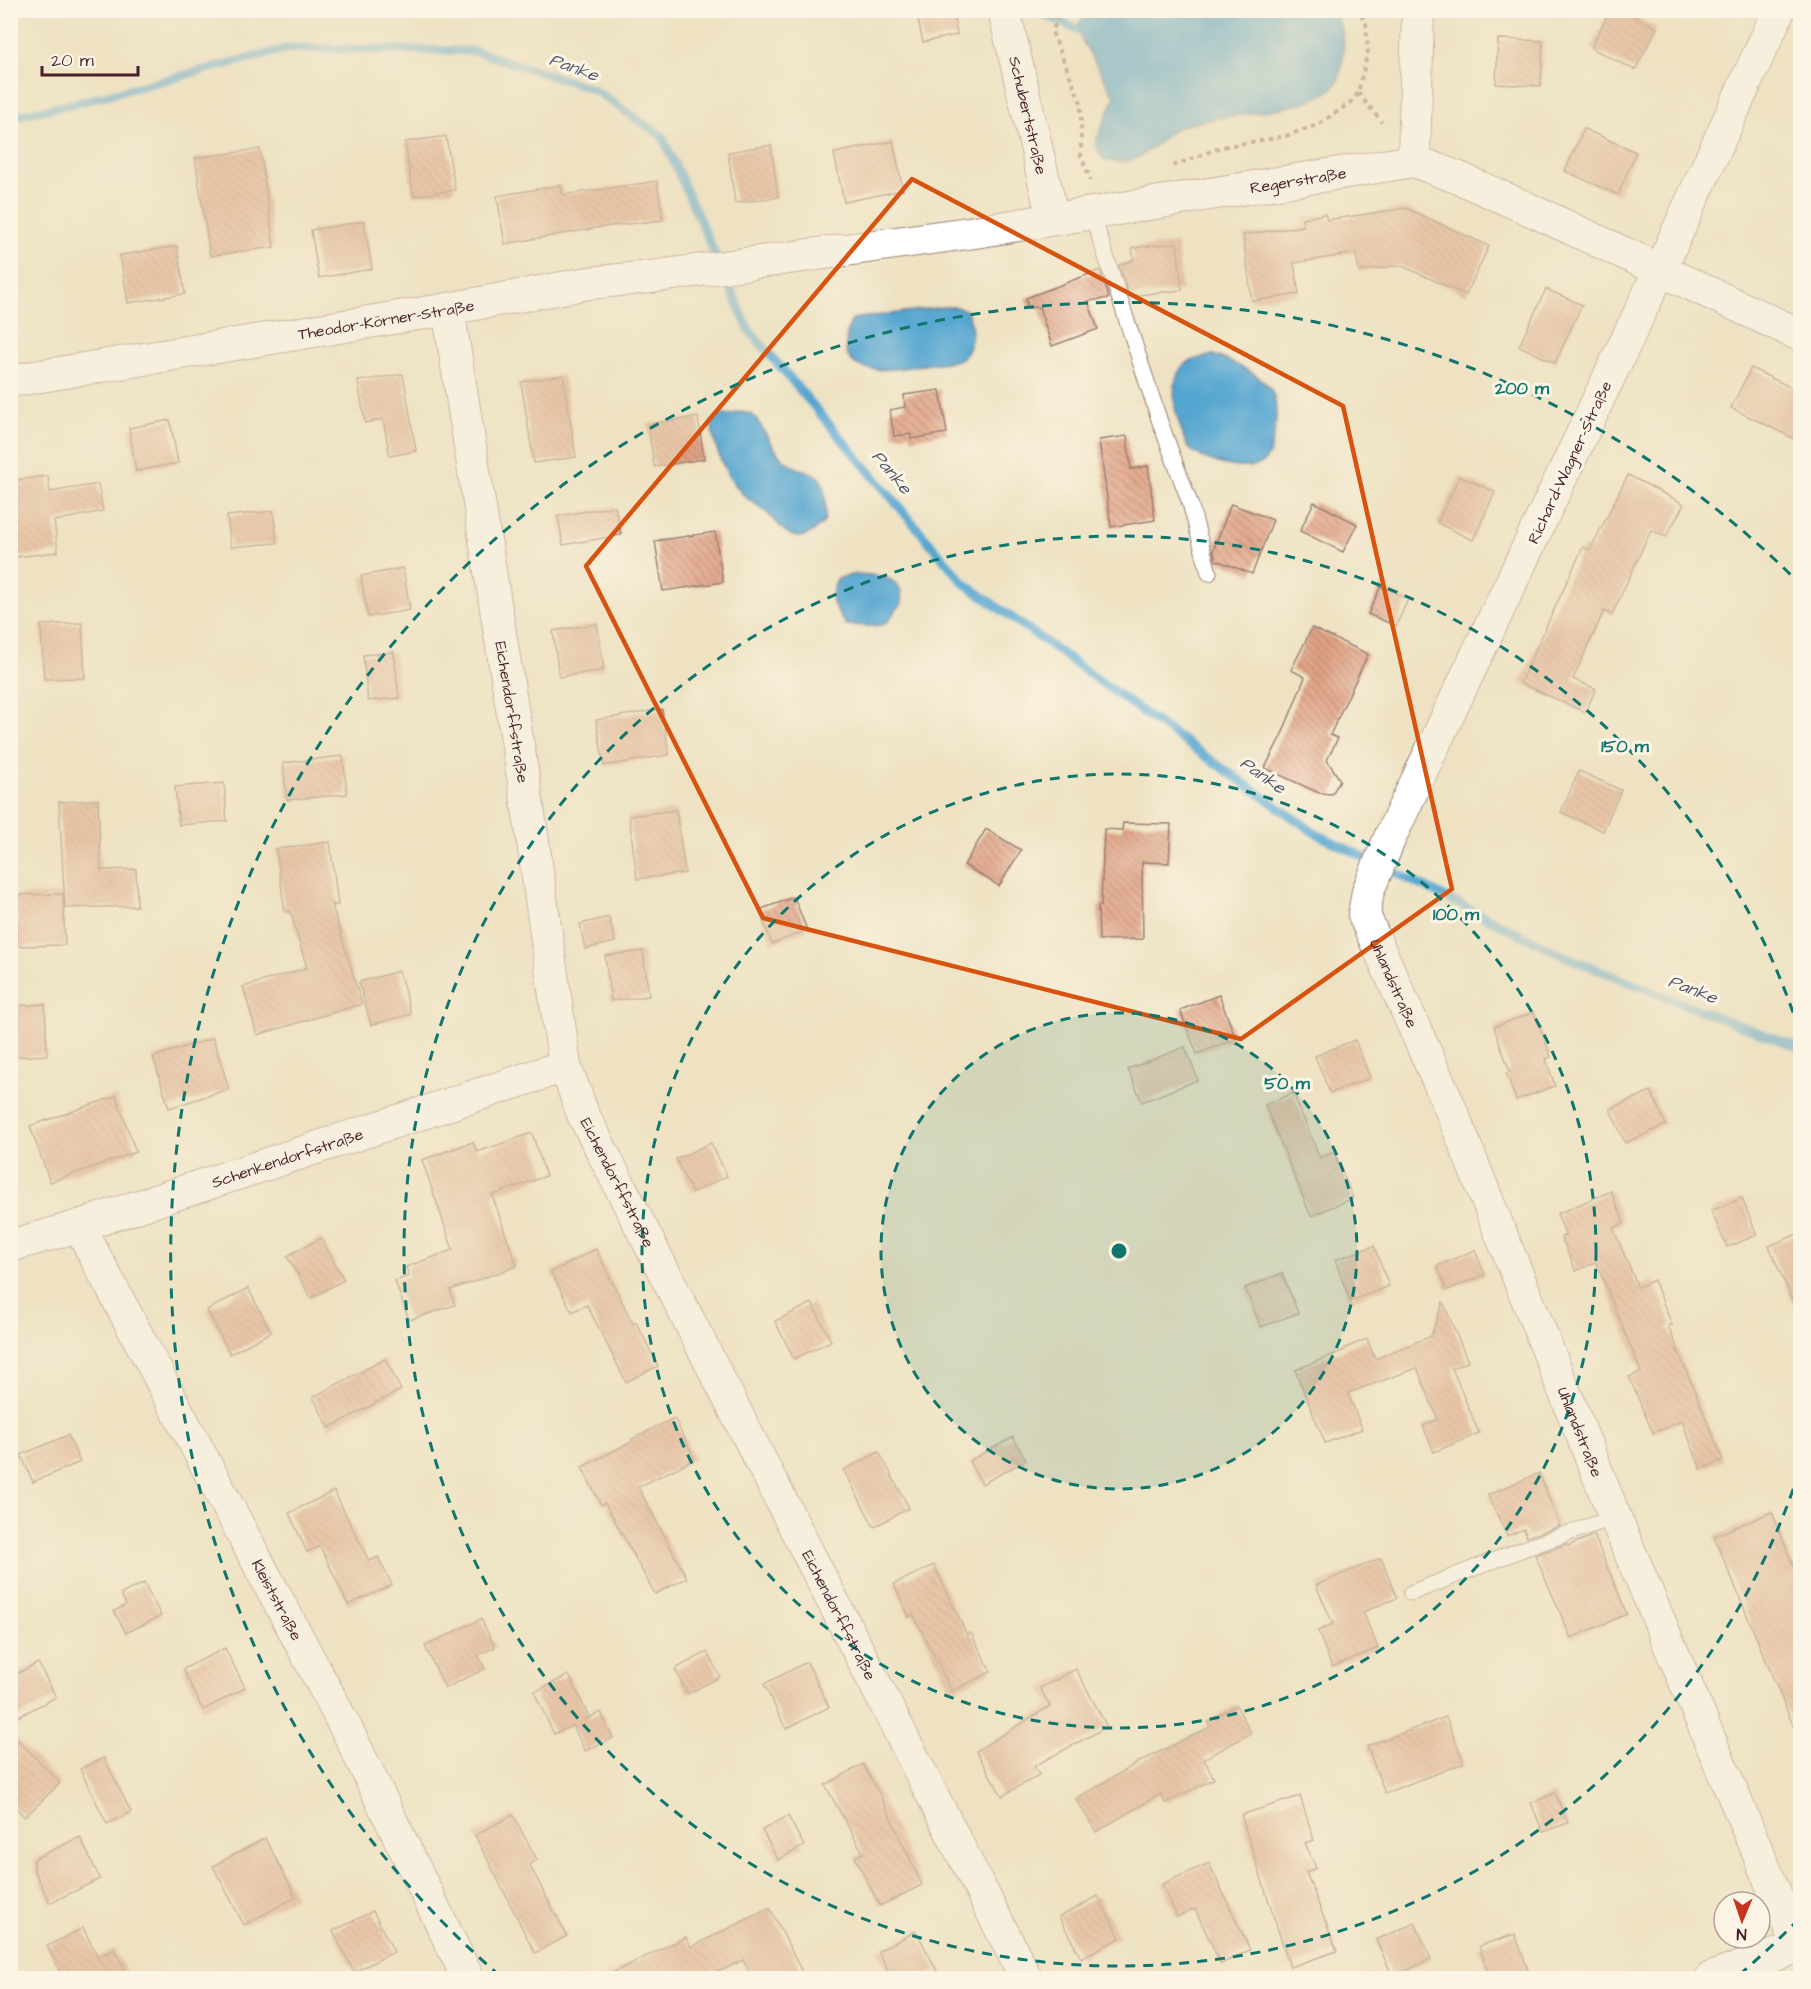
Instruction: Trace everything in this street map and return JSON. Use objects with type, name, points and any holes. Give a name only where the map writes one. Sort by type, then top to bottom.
[{"type":"street","name":"Schubertstraße","points":[[1004,10],[1053,219]]},
{"type":"street","points":[[1418,10],[1414,161],[1532,210],[1800,335]]},
{"type":"street","name":"Richard-Wagner-Straße","points":[[1366,903],[1391,835],[1660,270],[1779,10]]},
{"type":"street","name":"Regerstraße","points":[[761,261],[1053,219],[1094,199],[1414,161]]},
{"type":"street","name":"Theodor-Körner-Straße","points":[[10,381],[448,309],[589,283],[691,272],[761,261]]},
{"type":"street","name":"Eichendorffstraße","points":[[448,309],[529,814],[564,1066],[583,1114],[1026,1978]]},
{"type":"street","name":"Uhlandstraße","points":[[1366,903],[1615,1517],[1799,1947]]},
{"type":"street","name":"Schenkendorfstraße","points":[[10,1246],[80,1226],[564,1066]]},
{"type":"street","name":"Kleiststraße","points":[[80,1226],[348,1732],[468,1978]]},
{"type":"street","points":[[1711,1978],[1799,1947]]},
{"type":"lane","points":[[1094,199],[1160,422],[1190,503],[1209,573]]},
{"type":"lane","points":[[1411,1593],[1513,1553],[1615,1517]]},
{"type":"path","points":[[1065,10],[1052,32],[1081,103],[1081,156],[1094,199]]},
{"type":"path","points":[[1168,169],[1222,147],[1286,136],[1317,125],[1350,104],[1358,93],[1368,51],[1366,23],[1358,10]]},
{"type":"highlighted area","points":[[912,179],[1343,406],[1452,889],[1241,1039],[763,918],[586,566]]},
{"type":"water","points":[[1139,10],[1334,11],[1344,42],[1339,79],[1328,92],[1311,100],[1265,111],[1195,122],[1173,130],[1149,150],[1130,161],[1104,160],[1095,143],[1115,97],[1081,39],[1079,22],[1086,17],[1109,16]]},
{"type":"water","points":[[957,307],[966,310],[969,316],[972,335],[963,358],[955,361],[880,370],[856,364],[848,357],[847,334],[853,319]]},
{"type":"water","points":[[1213,355],[1255,375],[1269,387],[1273,394],[1276,416],[1272,443],[1267,458],[1258,465],[1242,467],[1212,461],[1195,453],[1186,443],[1175,407],[1176,380],[1184,366],[1193,360]]},
{"type":"water","points":[[738,412],[752,414],[774,448],[788,463],[819,478],[825,499],[825,521],[807,535],[800,537],[787,533],[766,512],[744,495],[724,468],[714,440],[711,421],[720,414],[731,415]]},
{"type":"water","points":[[856,574],[886,578],[897,584],[900,589],[902,604],[883,625],[846,625],[838,613],[832,598],[837,579]]},
{"type":"building","points":[[916,10],[953,10],[957,35],[923,42]]},
{"type":"building","points":[[1610,10],[1622,10],[1657,28],[1635,70],[1591,48]]},
{"type":"building","points":[[1498,39],[1543,41],[1541,86],[1496,84]]},
{"type":"building","points":[[1584,129],[1636,152],[1618,195],[1565,171]]},
{"type":"building","points":[[446,136],[455,190],[413,196],[405,142]]},
{"type":"building","points":[[893,141],[903,190],[844,202],[834,153]]},
{"type":"building","points":[[771,145],[778,197],[735,203],[728,152]]},
{"type":"building","points":[[260,149],[274,247],[210,256],[195,158]]},
{"type":"building","points":[[657,181],[663,220],[602,227],[505,244],[497,196],[561,185],[563,195]]},
{"type":"building","points":[[1406,208],[1489,246],[1466,295],[1400,265],[1359,272],[1356,253],[1294,263],[1299,294],[1252,301],[1243,235],[1303,226],[1302,218],[1325,214],[1327,220]]},
{"type":"building","points":[[364,221],[372,269],[319,278],[311,230]]},
{"type":"building","points":[[1177,243],[1182,290],[1129,296],[1119,265],[1134,260],[1132,248]]},
{"type":"building","points":[[177,246],[185,294],[128,303],[120,255]]},
{"type":"building","points":[[1100,270],[1109,298],[1088,301],[1098,329],[1052,346],[1039,307],[1028,308],[1026,298]]},
{"type":"building","points":[[1546,289],[1582,305],[1555,363],[1519,346]]},
{"type":"building","points":[[1751,368],[1800,392],[1800,424],[1793,438],[1731,408]]},
{"type":"building","points":[[403,374],[416,451],[390,456],[383,419],[365,423],[358,381]]},
{"type":"building","points":[[563,375],[576,457],[534,463],[521,382]]},
{"type":"building","points":[[940,390],[947,433],[911,439],[910,434],[894,436],[890,410],[905,407],[904,395]]},
{"type":"building","points":[[698,417],[704,459],[654,467],[648,424]]},
{"type":"building","points":[[170,420],[178,463],[136,471],[129,428]]},
{"type":"building","points":[[1127,436],[1131,469],[1148,466],[1155,520],[1111,527],[1099,440]]},
{"type":"building","points":[[1628,475],[1684,504],[1666,537],[1651,530],[1612,615],[1604,611],[1573,679],[1596,689],[1585,712],[1520,683],[1583,547],[1590,550]]},
{"type":"building","points":[[48,476],[50,492],[98,484],[103,511],[54,521],[58,552],[16,557],[10,517],[10,481]]},
{"type":"building","points":[[1460,476],[1495,492],[1473,540],[1437,523]]},
{"type":"building","points":[[1314,502],[1357,524],[1343,552],[1300,531]]},
{"type":"building","points":[[1231,504],[1273,520],[1252,574],[1216,560],[1213,551]]},
{"type":"building","points":[[615,506],[621,535],[563,545],[558,516]]},
{"type":"building","points":[[273,511],[277,543],[231,547],[227,516]]},
{"type":"building","points":[[715,532],[723,582],[663,591],[655,541]]},
{"type":"building","points":[[403,568],[410,610],[368,617],[361,576]]},
{"type":"building","points":[[1381,586],[1408,599],[1396,626],[1368,614]]},
{"type":"building","points":[[82,623],[85,678],[44,679],[41,625]]},
{"type":"building","points":[[597,624],[604,670],[559,677],[553,631]]},
{"type":"building","points":[[1312,628],[1368,654],[1330,735],[1338,738],[1327,760],[1340,780],[1332,794],[1319,793],[1265,768],[1283,732],[1305,677],[1291,670]]},
{"type":"building","points":[[394,652],[399,698],[368,701],[363,655]]},
{"type":"building","points":[[662,709],[669,755],[604,766],[596,720]]},
{"type":"building","points":[[343,756],[347,794],[287,800],[283,763]]},
{"type":"building","points":[[1579,771],[1621,790],[1603,831],[1561,812]]},
{"type":"building","points":[[224,783],[227,821],[179,825],[175,787]]},
{"type":"building","points":[[98,800],[101,870],[136,869],[137,906],[65,908],[59,802]]},
{"type":"building","points":[[676,810],[685,873],[637,879],[629,816]]},
{"type":"building","points":[[1123,823],[1171,824],[1169,863],[1142,862],[1143,939],[1099,940],[1098,906],[1101,906],[1104,829],[1122,830]]},
{"type":"building","points":[[986,829],[1021,850],[999,886],[964,865]]},
{"type":"building","points":[[330,842],[338,905],[332,905],[362,1004],[257,1035],[243,987],[307,968],[290,911],[285,912],[276,849]]},
{"type":"building","points":[[63,894],[65,945],[17,946],[14,895]]},
{"type":"building","points":[[794,897],[807,930],[772,944],[759,910]]},
{"type":"building","points":[[609,917],[615,942],[585,949],[580,924]]},
{"type":"building","points":[[643,951],[649,996],[611,1001],[605,956]]},
{"type":"building","points":[[399,971],[411,1014],[371,1025],[359,982]]},
{"type":"building","points":[[1219,995],[1236,1039],[1197,1054],[1180,1010]]},
{"type":"building","points":[[45,1004],[47,1055],[10,1057],[10,1006]]},
{"type":"building","points":[[1534,1012],[1551,1057],[1546,1059],[1555,1086],[1516,1100],[1506,1073],[1510,1072],[1494,1027]]},
{"type":"building","points":[[213,1038],[229,1089],[169,1108],[153,1057]]},
{"type":"building","points":[[1355,1040],[1370,1078],[1330,1093],[1315,1056]]},
{"type":"building","points":[[1185,1047],[1198,1080],[1142,1102],[1128,1069]]},
{"type":"building","points":[[1651,1091],[1666,1125],[1625,1143],[1610,1109]]},
{"type":"building","points":[[1293,1093],[1320,1158],[1334,1152],[1353,1198],[1311,1216],[1265,1105]]},
{"type":"building","points":[[116,1096],[136,1152],[50,1182],[30,1126]]},
{"type":"building","points":[[532,1133],[546,1176],[492,1195],[517,1266],[450,1290],[455,1305],[409,1320],[395,1281],[409,1276],[406,1267],[453,1250],[422,1160],[473,1142],[477,1152]]},
{"type":"building","points":[[711,1143],[727,1176],[692,1193],[676,1159]]},
{"type":"building","points":[[1611,1191],[1624,1223],[1613,1228],[1638,1287],[1654,1280],[1672,1325],[1668,1326],[1723,1460],[1701,1469],[1682,1421],[1653,1433],[1629,1377],[1641,1372],[1596,1262],[1576,1271],[1561,1237],[1566,1235],[1557,1214]]},
{"type":"building","points":[[1742,1198],[1757,1235],[1727,1247],[1711,1211]]},
{"type":"building","points":[[1800,1233],[1800,1319],[1769,1246]]},
{"type":"building","points":[[321,1238],[344,1280],[311,1298],[287,1256]]},
{"type":"building","points":[[1374,1246],[1389,1286],[1350,1301],[1335,1260]]},
{"type":"building","points":[[596,1249],[633,1324],[636,1322],[658,1366],[626,1382],[587,1305],[572,1312],[551,1272]]},
{"type":"building","points":[[1475,1250],[1485,1275],[1447,1290],[1437,1266]]},
{"type":"building","points":[[1282,1273],[1298,1313],[1261,1327],[1245,1288]]},
{"type":"building","points":[[248,1288],[271,1332],[230,1354],[207,1310]]},
{"type":"building","points":[[1443,1302],[1468,1362],[1452,1368],[1479,1433],[1434,1452],[1423,1426],[1438,1419],[1417,1368],[1348,1393],[1362,1429],[1325,1443],[1295,1370],[1367,1339],[1375,1359],[1431,1336]]},
{"type":"building","points":[[812,1303],[831,1341],[794,1359],[775,1321]]},
{"type":"building","points":[[385,1359],[401,1390],[329,1428],[313,1397]]},
{"type":"building","points":[[674,1418],[695,1459],[638,1487],[687,1578],[655,1594],[605,1503],[601,1505],[582,1467]]},
{"type":"building","points":[[68,1435],[80,1462],[33,1482],[21,1455]]},
{"type":"building","points":[[1013,1437],[1026,1460],[982,1484],[969,1461]]},
{"type":"building","points":[[879,1452],[909,1508],[874,1527],[844,1470]]},
{"type":"building","points":[[1539,1473],[1560,1526],[1527,1537],[1524,1529],[1507,1536],[1488,1495]]},
{"type":"building","points":[[334,1491],[369,1561],[378,1557],[392,1585],[348,1605],[320,1546],[307,1552],[289,1513]]},
{"type":"building","points":[[1772,1512],[1800,1582],[1800,1742],[1714,1536]]},
{"type":"building","points":[[1594,1535],[1627,1614],[1571,1638],[1535,1555],[1567,1544],[1568,1546]]},
{"type":"building","points":[[1381,1558],[1397,1598],[1363,1612],[1378,1648],[1332,1667],[1318,1631],[1333,1624],[1316,1585]]},
{"type":"building","points":[[934,1565],[967,1635],[971,1633],[991,1672],[952,1691],[913,1614],[909,1617],[894,1584]]},
{"type":"building","points":[[144,1583],[161,1616],[126,1633],[114,1611],[126,1605],[121,1594]]},
{"type":"building","points":[[481,1619],[495,1647],[478,1655],[485,1669],[445,1688],[425,1646]]},
{"type":"building","points":[[225,1648],[245,1688],[203,1710],[183,1669]]},
{"type":"building","points":[[707,1652],[720,1677],[688,1694],[675,1669]]},
{"type":"building","points":[[807,1662],[829,1707],[786,1729],[764,1684]]},
{"type":"building","points":[[38,1663],[56,1697],[10,1721],[10,1677]]},
{"type":"building","points":[[1076,1669],[1107,1727],[1034,1766],[1039,1775],[1002,1796],[976,1751],[1050,1706],[1040,1688]]},
{"type":"building","points":[[569,1675],[589,1717],[584,1720],[601,1712],[613,1738],[585,1751],[573,1725],[554,1734],[534,1692]]},
{"type":"building","points":[[1236,1705],[1251,1733],[1204,1759],[1214,1779],[1165,1803],[1160,1794],[1096,1832],[1076,1799],[1137,1763],[1210,1727],[1208,1722]]},
{"type":"building","points":[[1446,1717],[1464,1763],[1385,1793],[1367,1746]]},
{"type":"building","points":[[10,1732],[60,1783],[25,1817],[10,1802]]},
{"type":"building","points":[[104,1758],[131,1812],[107,1824],[80,1769]]},
{"type":"building","points":[[863,1764],[922,1885],[880,1906],[855,1857],[863,1853],[825,1785]]},
{"type":"building","points":[[1555,1793],[1568,1823],[1543,1832],[1531,1803]]},
{"type":"building","points":[[1300,1796],[1314,1840],[1305,1843],[1316,1868],[1306,1872],[1337,1951],[1290,1967],[1241,1815]]},
{"type":"building","points":[[513,1815],[537,1860],[529,1864],[567,1936],[535,1953],[475,1835]]},
{"type":"building","points":[[788,1816],[804,1846],[778,1860],[762,1830]]},
{"type":"building","points":[[80,1837],[100,1879],[50,1903],[34,1870],[34,1859]]},
{"type":"building","points":[[265,1838],[296,1897],[244,1925],[213,1866]]},
{"type":"building","points":[[1209,1863],[1250,1950],[1221,1964],[1195,1909],[1177,1917],[1162,1884]]},
{"type":"building","points":[[1098,1896],[1120,1938],[1081,1958],[1059,1917]]},
{"type":"building","points":[[770,1908],[805,1978],[752,1978],[743,1960],[705,1978],[602,1978],[686,1937],[691,1947]]},
{"type":"building","points":[[373,1911],[394,1952],[354,1972],[333,1931]]},
{"type":"building","points":[[1415,1923],[1431,1959],[1393,1977],[1376,1940]]},
{"type":"building","points":[[83,1928],[98,1957],[114,1949],[129,1978],[56,1978],[62,1975],[47,1946]]},
{"type":"building","points":[[916,1931],[937,1971],[923,1978],[892,1978],[878,1951]]},
{"type":"building","points":[[1515,1934],[1531,1978],[1490,1978],[1479,1946]]},
{"type":"waterway","points":[[1039,10],[1079,30]]},
{"type":"waterway","name":"Panke","points":[[10,117],[76,103],[289,48],[475,51],[593,89],[662,136],[749,330],[964,583],[1315,833],[1564,956],[1800,1048]]}]
